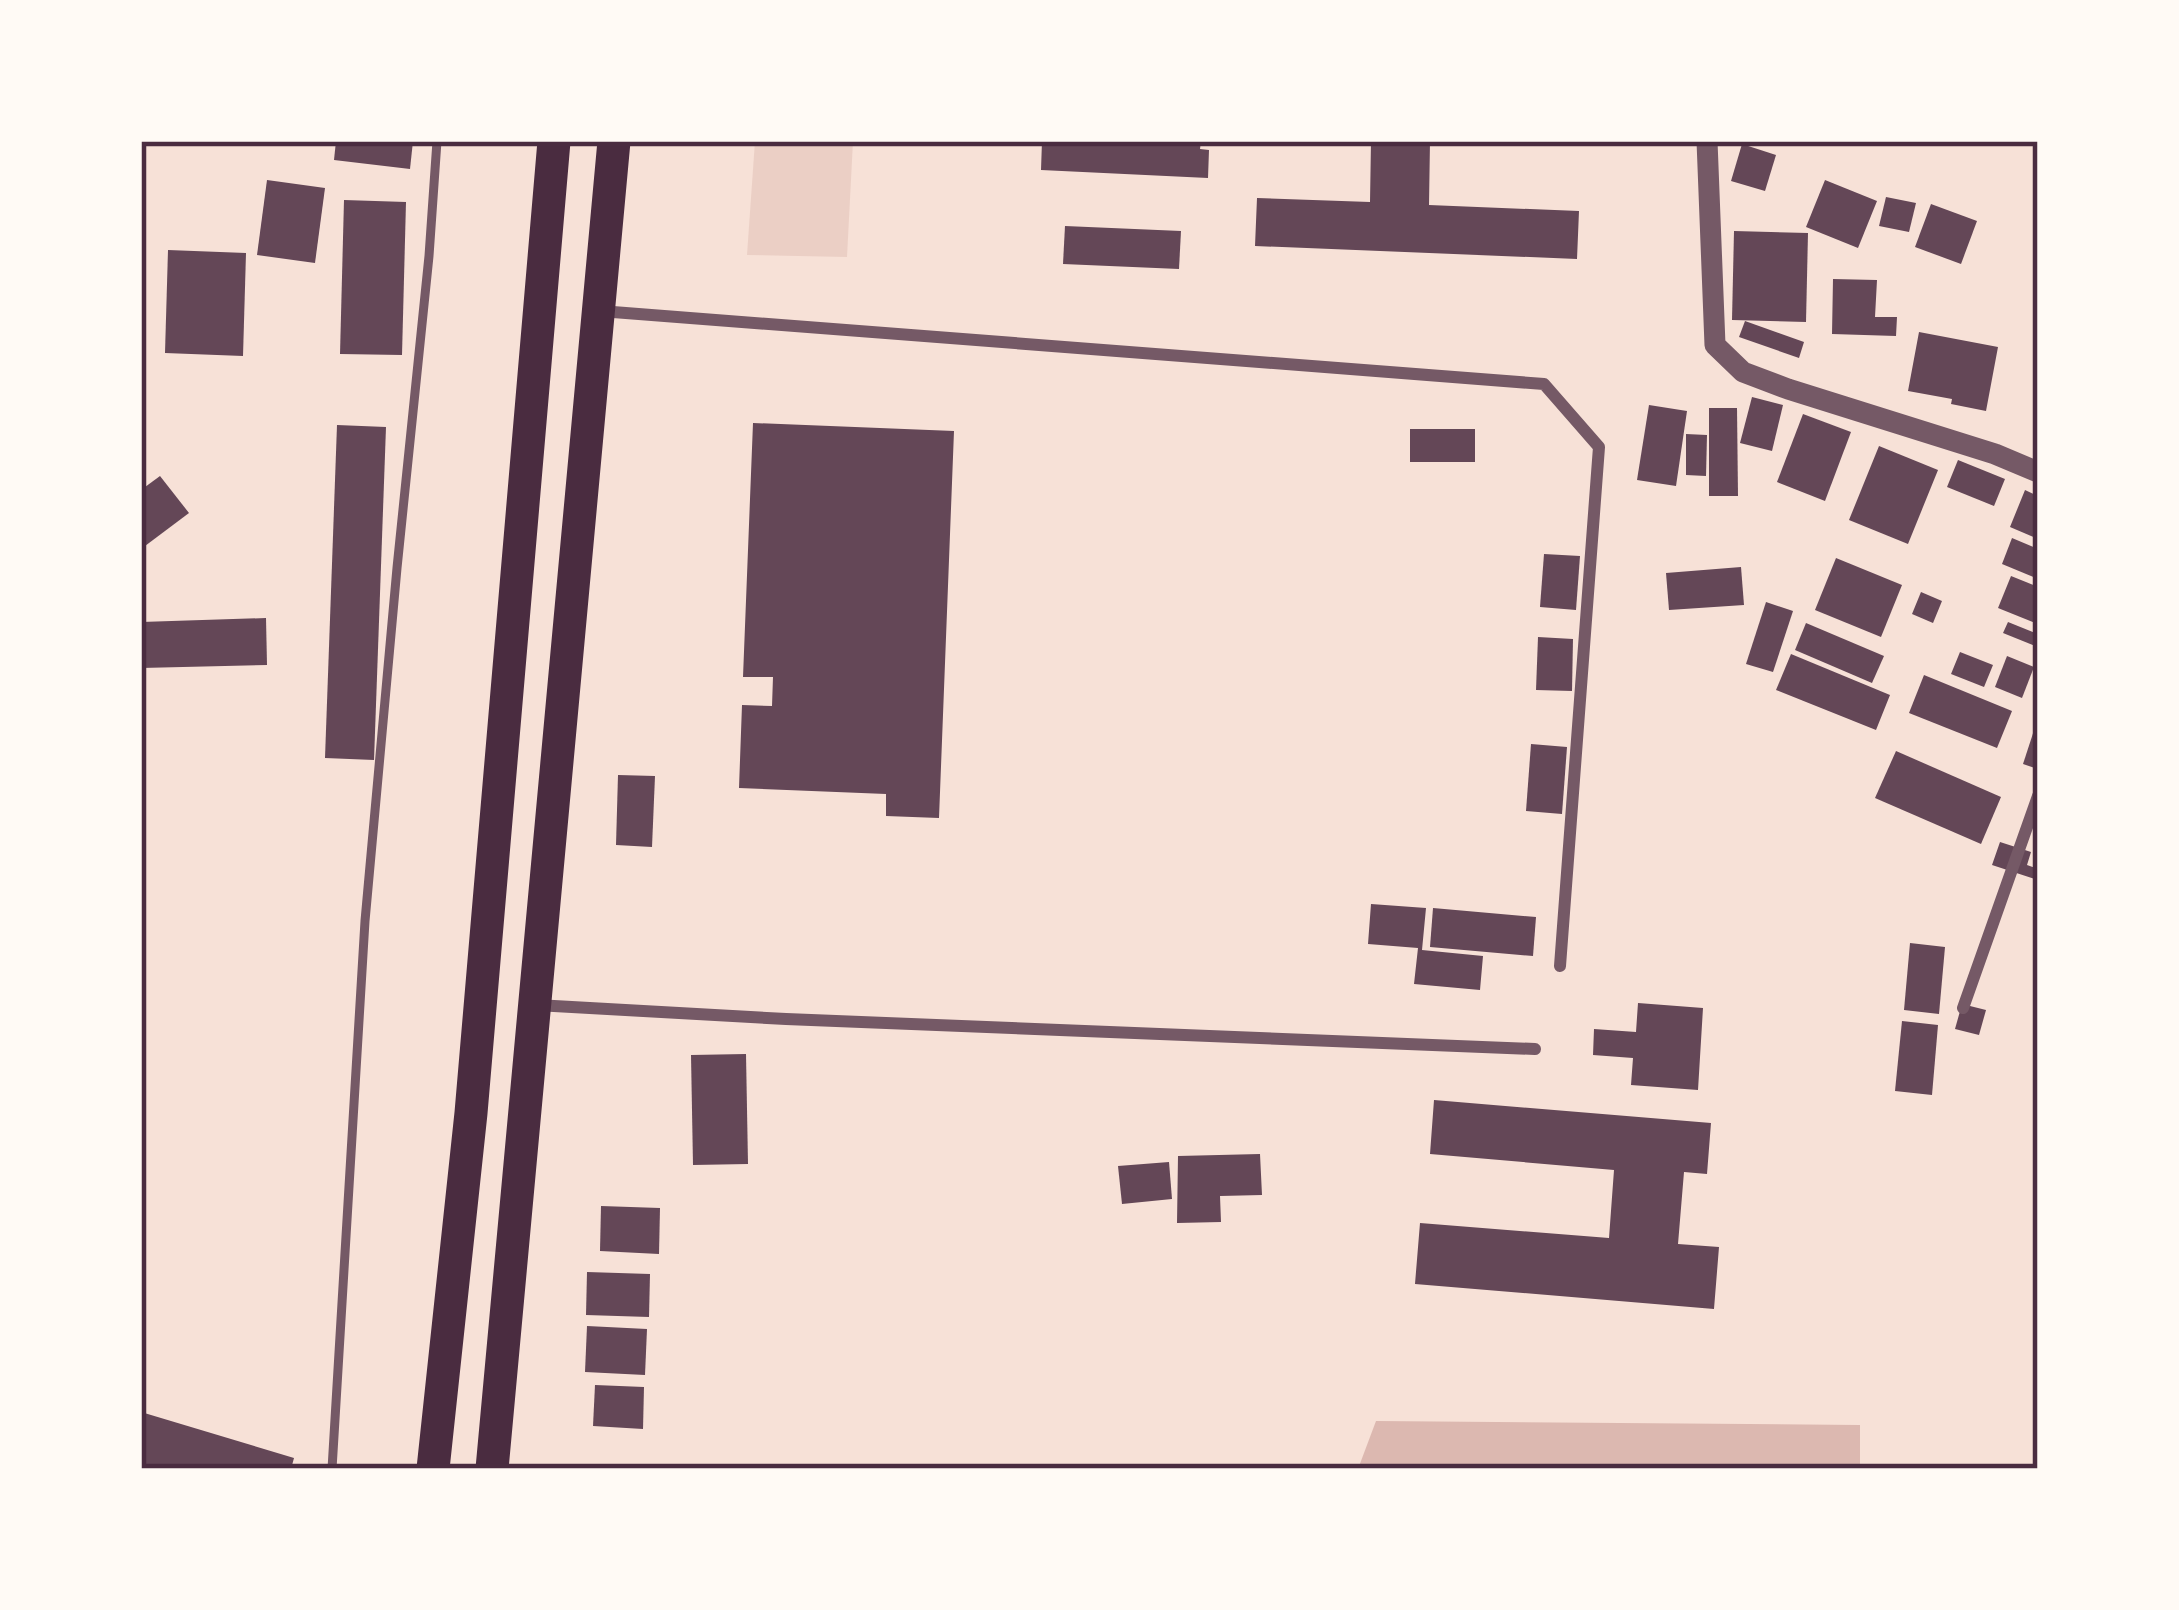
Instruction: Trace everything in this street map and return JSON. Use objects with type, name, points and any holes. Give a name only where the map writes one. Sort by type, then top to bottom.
[{"type":"highway","points":[[434,1469],[471,1113],[554,141]]},
{"type":"highway","points":[[492,1469],[614,141]]},
{"type":"street","points":[[1707,141],[1714,345],[1743,372],[2038,472]]},
{"type":"street","points":[[598,310],[1544,384],[1599,447],[1560,966]]},
{"type":"street","points":[[1963,1008],[2038,796]]},
{"type":"street","points":[[535,1005],[1534,1049]]},
{"type":"lane","points":[[332,1469],[364,921],[437,141]]},
{"type":"shaded area","points":[[755,141],[853,141],[847,257],[747,255]]},
{"type":"shaded area","points":[[1376,1421],[1860,1425],[1860,1469],[1358,1469]]},
{"type":"building","points":[[336,141],[413,141],[410,169],[334,160]]},
{"type":"building","points":[[1042,141],[1201,141],[1200,149],[1209,150],[1208,178],[1041,170]]},
{"type":"building","points":[[1371,141],[1430,141],[1429,205],[1579,211],[1577,259],[1255,246],[1257,198],[1370,202]]},
{"type":"building","points":[[1742,144],[1776,155],[1765,191],[1731,181]]},
{"type":"building","points":[[267,180],[325,188],[315,263],[257,255]]},
{"type":"building","points":[[1825,180],[1877,201],[1858,248],[1806,227]]},
{"type":"building","points":[[1886,197],[1916,203],[1909,232],[1879,226]]},
{"type":"building","points":[[344,200],[406,202],[402,355],[340,354]]},
{"type":"building","points":[[1931,204],[1977,221],[1961,264],[1915,247]]},
{"type":"building","points":[[1065,226],[1181,231],[1179,269],[1063,264]]},
{"type":"building","points":[[1734,231],[1808,233],[1806,322],[1732,320]]},
{"type":"building","points":[[168,250],[246,253],[243,356],[165,353]]},
{"type":"building","points":[[1833,279],[1877,280],[1875,317],[1897,317],[1896,336],[1832,334]]},
{"type":"building","points":[[1745,321],[1804,342],[1799,358],[1739,337]]},
{"type":"building","points":[[1919,332],[1998,347],[1986,411],[1908,391]]},
{"type":"building","points":[[1752,397],[1783,405],[1772,451],[1740,443]]},
{"type":"building","points":[[1649,405],[1687,411],[1676,486],[1637,480]]},
{"type":"building","points":[[1709,408],[1737,408],[1738,496],[1709,496]]},
{"type":"building","points":[[1803,414],[1851,432],[1825,501],[1777,482]]},
{"type":"building","points":[[753,423],[954,431],[939,818],[886,816],[886,794],[739,788],[742,705],[772,706],[773,677],[743,677]]},
{"type":"building","points":[[337,425],[386,427],[374,760],[325,758]]},
{"type":"building","points":[[1410,429],[1475,429],[1475,462],[1410,462]]},
{"type":"building","points":[[1686,434],[1707,435],[1706,476],[1686,475]]},
{"type":"building","points":[[1879,446],[1938,470],[1908,544],[1849,520]]},
{"type":"building","points":[[1958,460],[2005,479],[1994,506],[1947,487]]},
{"type":"building","points":[[160,476],[189,513],[141,549],[141,490]]},
{"type":"building","points":[[2025,490],[2038,496],[2038,539],[2010,527]]},
{"type":"building","points":[[2012,538],[2038,549],[2038,579],[2002,564]]},
{"type":"building","points":[[1544,554],[1580,556],[1576,610],[1540,607]]},
{"type":"building","points":[[1836,558],[1902,585],[1881,637],[1815,610]]},
{"type":"building","points":[[1741,567],[1744,605],[1669,610],[1666,573]]},
{"type":"building","points":[[2011,576],[2038,587],[2038,624],[1998,608]]},
{"type":"building","points":[[1921,592],[1942,601],[1933,623],[1912,614]]},
{"type":"building","points":[[1766,602],[1793,611],[1773,672],[1746,664]]},
{"type":"building","points":[[266,618],[267,665],[141,668],[141,622]]},
{"type":"building","points":[[2008,622],[2038,634],[2038,647],[2003,633]]},
{"type":"building","points":[[1806,623],[1884,656],[1872,683],[1795,650]]},
{"type":"building","points":[[1538,637],[1573,639],[1572,691],[1536,690]]},
{"type":"building","points":[[1960,652],[1993,665],[1984,687],[1951,674]]},
{"type":"building","points":[[1791,654],[1890,695],[1876,730],[1776,690]]},
{"type":"building","points":[[2007,656],[2034,667],[2022,698],[1995,687]]},
{"type":"building","points":[[1924,675],[2012,711],[1997,748],[1909,713]]},
{"type":"building","points":[[2038,721],[2038,769],[2023,764]]},
{"type":"building","points":[[1531,744],[1567,747],[1562,814],[1526,811]]},
{"type":"building","points":[[1896,751],[2001,797],[1981,844],[1875,798]]},
{"type":"building","points":[[618,775],[655,776],[652,847],[616,845]]},
{"type":"building","points":[[2000,842],[2031,852],[2027,865],[2038,869],[2038,880],[1992,865]]},
{"type":"building","points":[[1371,904],[1426,908],[1422,950],[1483,956],[1480,990],[1414,984],[1418,948],[1368,944]]},
{"type":"building","points":[[1433,908],[1536,917],[1533,956],[1430,947]]},
{"type":"building","points":[[1910,943],[1945,947],[1939,1014],[1904,1010]]},
{"type":"building","points":[[1638,1003],[1703,1008],[1698,1090],[1631,1085],[1633,1058],[1593,1055],[1594,1029],[1636,1032]]},
{"type":"building","points":[[1962,1004],[1986,1010],[1979,1035],[1955,1029]]},
{"type":"building","points":[[1902,1021],[1938,1025],[1932,1095],[1895,1091]]},
{"type":"building","points":[[746,1054],[748,1164],[693,1165],[691,1055]]},
{"type":"building","points":[[1434,1100],[1711,1123],[1707,1174],[1684,1172],[1678,1244],[1719,1247],[1714,1309],[1415,1284],[1420,1223],[1609,1238],[1614,1170],[1430,1154]]},
{"type":"building","points":[[1260,1154],[1262,1195],[1220,1196],[1221,1222],[1177,1223],[1178,1156]]},
{"type":"building","points":[[1169,1162],[1172,1199],[1122,1204],[1118,1166]]},
{"type":"building","points":[[601,1206],[660,1208],[659,1254],[600,1251]]},
{"type":"building","points":[[587,1272],[650,1274],[649,1317],[586,1315]]},
{"type":"building","points":[[587,1326],[647,1329],[645,1375],[585,1372]]},
{"type":"building","points":[[595,1385],[644,1387],[643,1429],[593,1426]]},
{"type":"building","points":[[141,1412],[294,1458],[291,1469],[141,1469]]}]
